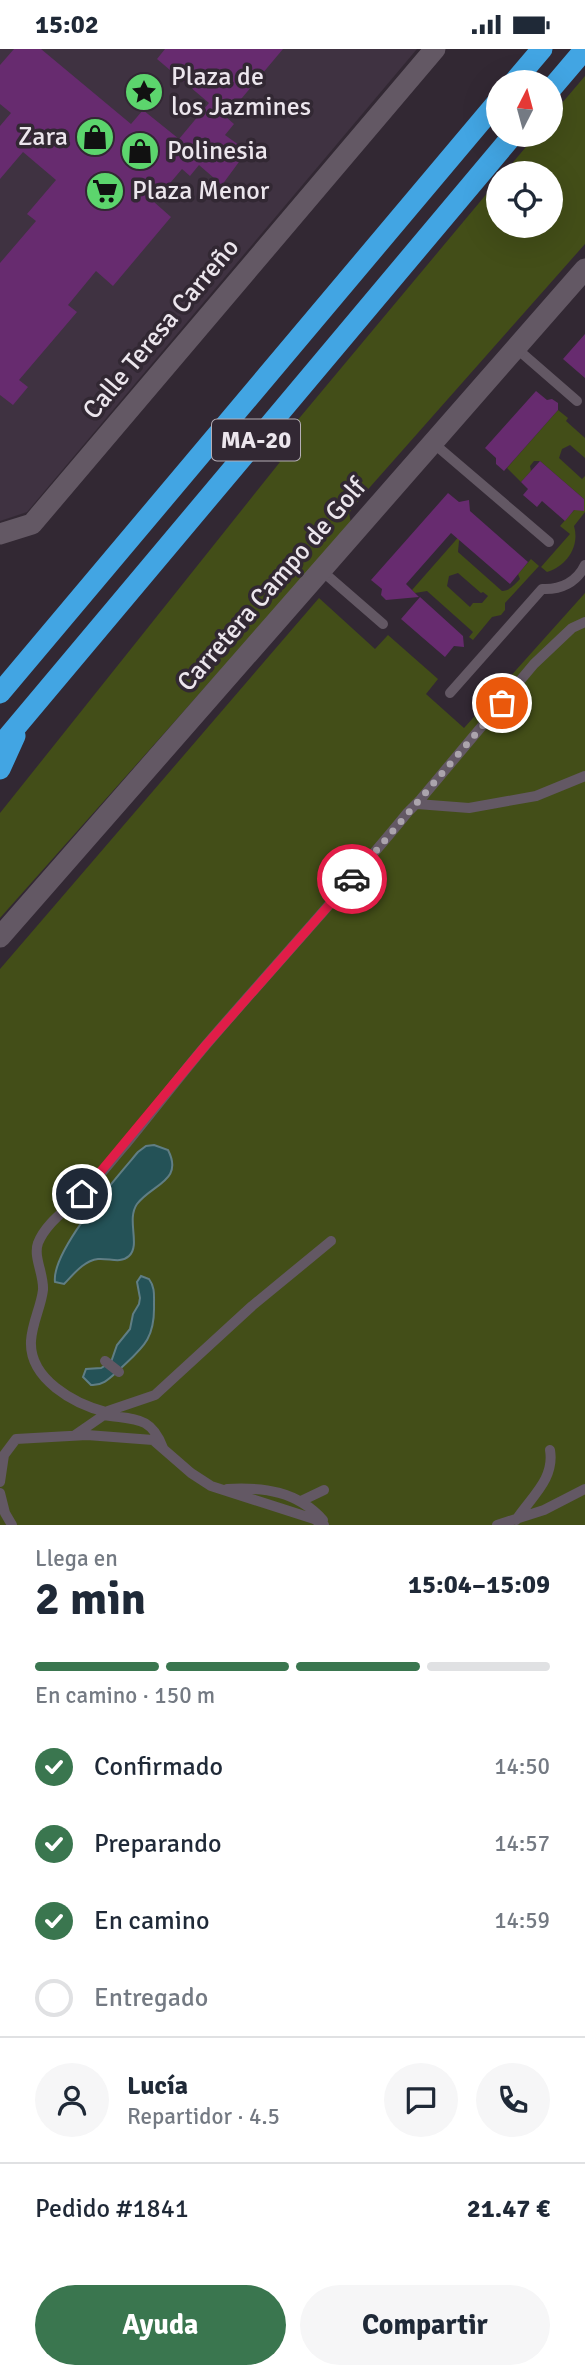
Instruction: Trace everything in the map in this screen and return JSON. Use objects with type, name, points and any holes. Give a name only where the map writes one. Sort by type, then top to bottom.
[{"type":"highway","points":[[524,70],[542,49]]},
{"type":"highway","points":[[564,74],[585,49]]},
{"type":"highway","name":"MA-20","points":[[3,688],[486,115]]},
{"type":"highway","name":"MA-20","points":[[0,746],[503,147]]},
{"type":"highway","points":[[0,769],[21,722]]},
{"type":"street","name":"Calle Teresa Carreño","points":[[0,534],[33,524],[435,49]]},
{"type":"street","name":"Carretera Campo de Golf","points":[[0,937],[585,269]]},
{"type":"lane","points":[[516,348],[577,401]]},
{"type":"lane","points":[[432,442],[548,542]]},
{"type":"lane","points":[[450,693],[542,589],[556,589],[579,576],[585,565]]},
{"type":"lane","points":[[322,571],[383,624]]},
{"type":"lane","points":[[164,1450],[154,1427],[144,1421],[105,1414],[91,1408],[70,1397],[38,1371],[31,1343],[33,1323],[43,1290],[42,1270],[36,1250],[39,1240],[52,1223],[82,1194],[205,1046],[417,804],[534,664],[572,628],[585,622]]},
{"type":"lane","points":[[417,804],[469,808],[536,796],[585,776]]},
{"type":"lane","points":[[74,1436],[105,1414],[155,1395],[252,1306],[331,1241]]},
{"type":"lane","points":[[106,1361],[119,1372]]},
{"type":"lane","points":[[0,1482],[4,1455],[16,1439],[74,1436],[153,1440],[191,1473],[220,1489],[326,1525]]},
{"type":"lane","points":[[516,1520],[547,1479],[552,1464],[550,1450]]},
{"type":"lane","points":[[220,1489],[253,1487],[280,1491],[301,1501],[326,1525]]},
{"type":"lane","points":[[497,1525],[544,1510],[585,1489]]},
{"type":"lane","points":[[301,1501],[324,1490]]},
{"type":"lane","points":[[0,1493],[5,1513],[12,1525]]},
{"type":"shaded area","points":[[0,49],[417,49],[27,512],[0,521]]},
{"type":"green space","points":[[585,76],[585,244],[363,495],[349,513],[351,523],[0,918],[0,813],[280,462],[266,458],[486,195],[486,238],[563,238],[563,161],[514,161],[526,147],[564,147],[564,101]]},
{"type":"green space","points":[[558,410],[585,438],[585,458],[570,445],[562,449],[559,458],[582,479],[585,476],[585,512],[574,526],[575,541],[570,554],[560,565],[547,572],[541,567],[570,534],[560,526],[584,499],[540,461],[534,461],[530,466],[531,471],[521,482],[507,468]]},
{"type":"green space","points":[[462,533],[464,535],[459,541],[458,552],[502,591],[520,579],[518,574],[531,559],[539,566],[505,603],[505,610],[501,615],[492,617],[473,640],[469,637],[473,632],[427,591],[415,593],[412,590]],"holes":[[[458,573],[488,596],[482,603],[473,603],[470,607],[447,586],[449,576]]]},
{"type":"green space","points":[[585,593],[585,1525],[0,1525],[0,969],[319,598],[375,649],[388,635],[438,679],[426,694],[464,728]]},
{"type":"water","points":[[154,1145],[168,1150],[172,1169],[164,1181],[143,1197],[134,1210],[134,1245],[129,1256],[118,1260],[93,1260],[79,1268],[64,1284],[55,1282],[63,1252],[87,1215],[138,1152],[146,1146]]},
{"type":"water","points":[[141,1276],[149,1279],[154,1291],[154,1317],[146,1342],[113,1376],[103,1383],[91,1385],[83,1377],[86,1369],[101,1368],[111,1362],[117,1345],[130,1329],[133,1314],[139,1304],[137,1282]]},
{"type":"building","points":[[14,49],[41,49],[131,124],[143,110],[179,139],[209,103],[157,59],[165,49],[283,49],[226,117],[234,124],[225,135],[247,151],[222,185],[199,165],[190,176],[182,169],[154,202],[171,217],[113,286],[96,271],[68,305],[77,312],[19,380],[28,387],[13,405],[0,395],[0,263],[36,221],[27,214],[56,180],[23,152],[0,179],[0,126],[11,113],[0,104],[0,65]]},
{"type":"building","points":[[585,334],[585,378],[563,359]]},
{"type":"building","points":[[536,391],[547,400],[552,399],[558,403],[558,410],[504,471],[496,464],[496,458],[485,448]]},
{"type":"building","points":[[540,461],[584,499],[584,511],[574,510],[565,521],[542,501],[537,507],[523,495],[528,489],[521,482]]},
{"type":"building","points":[[448,493],[459,502],[469,500],[470,511],[528,562],[510,584],[451,533],[406,584],[419,597],[386,600],[381,595],[382,589],[371,580]]},
{"type":"building","points":[[420,597],[463,636],[464,647],[454,646],[445,657],[401,619]]},
{"type":"way so far","points":[[352,879],[502,703]]},
{"type":"place","name":"Plaza de los Jazmines","points":[[144,92]]},
{"type":"place","name":"Zara","points":[[95,137]]},
{"type":"place","name":"Polinesia","points":[[140,151]]},
{"type":"place","name":"Plaza Menor","points":[[105,191]]},
{"type":"route","points":[[82,1194],[205,1046],[352,879]]}]
